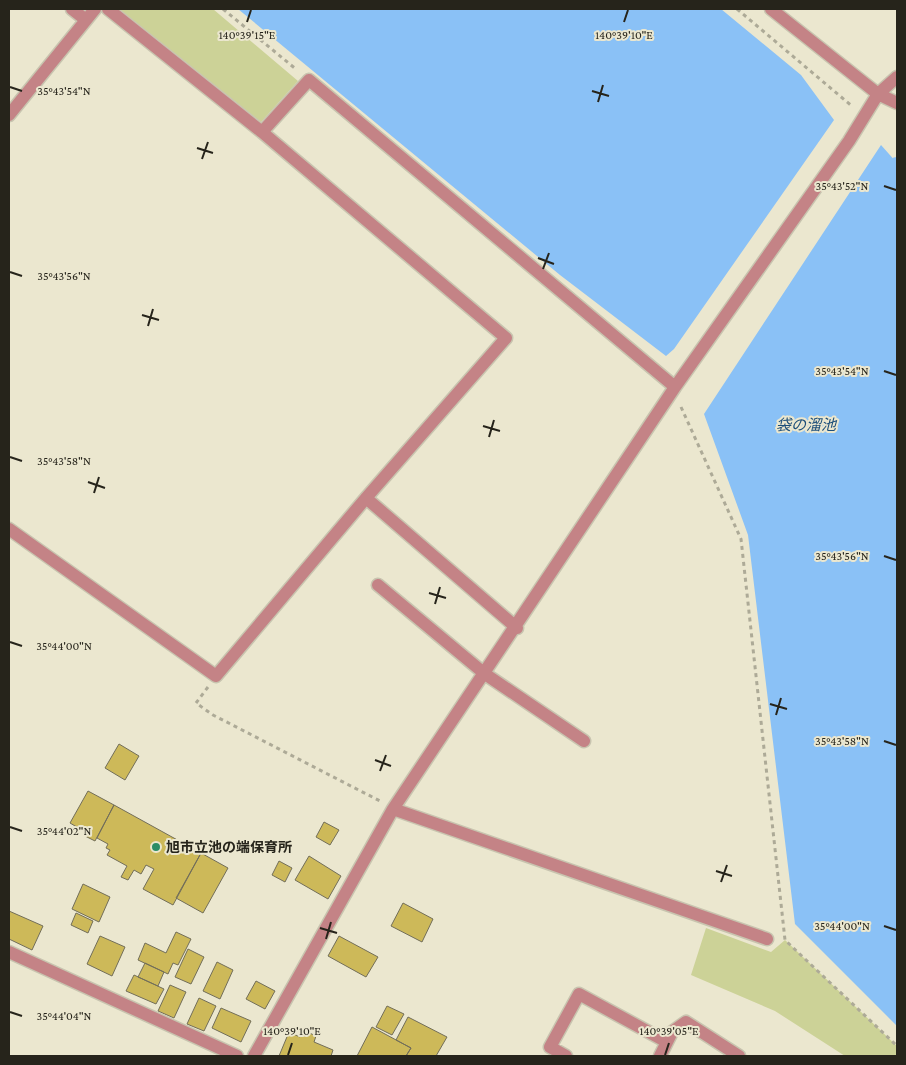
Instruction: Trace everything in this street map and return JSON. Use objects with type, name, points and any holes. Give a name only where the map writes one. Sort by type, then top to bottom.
[{"type":"street","points":[[72,9],[86,20]]},
{"type":"street","points":[[9,115],[95,9]]},
{"type":"street","points":[[9,529],[216,676],[366,498],[506,338],[262,132],[108,9]]},
{"type":"street","points":[[771,9],[878,94],[897,103]]},
{"type":"street","points":[[254,1056],[394,809],[517,628],[675,387],[849,141],[878,94],[897,77]]},
{"type":"street","points":[[262,132],[309,80],[675,387]]},
{"type":"street","points":[[366,498],[517,628]]},
{"type":"street","points":[[378,586],[485,674],[584,741]]},
{"type":"street","points":[[394,809],[767,939]]},
{"type":"street","points":[[9,952],[236,1056]]},
{"type":"street","points":[[566,1056],[550,1047],[579,994],[667,1042]]},
{"type":"street","points":[[660,1056],[672,1032],[686,1022],[739,1056]]},
{"type":"path","points":[[223,9],[309,80]]},
{"type":"path","points":[[737,9],[853,107],[848,115]]},
{"type":"path","points":[[686,399],[681,407],[741,539],[785,940],[897,1046]]},
{"type":"path","points":[[216,676],[196,703],[213,715],[357,787],[394,809]]},
{"type":"green space","points":[[119,9],[213,9],[298,81],[261,122]]},
{"type":"green space","points":[[706,928],[771,952],[785,940],[897,1046],[897,1056],[845,1056],[775,1011],[691,975]]},
{"type":"water","points":[[238,9],[721,9],[801,75],[834,120],[674,349],[666,356],[560,275]]},
{"type":"water","name":"袋の溜池","points":[[881,145],[897,163],[897,1026],[795,924],[748,535],[704,414]]},
{"type":"building","points":[[119,744],[139,756],[125,780],[105,768]]},
{"type":"building","points":[[88,791],[114,805],[95,841],[85,836],[87,833],[70,823]]},
{"type":"building","points":[[114,805],[201,853],[173,905],[143,889],[154,869],[146,865],[141,874],[134,870],[128,880],[121,877],[127,866],[107,855],[110,850],[106,848],[108,844],[97,838]]},
{"type":"building","points":[[324,822],[339,830],[330,845],[316,837]]},
{"type":"building","points":[[201,853],[228,868],[203,913],[176,898]]},
{"type":"building","points":[[309,856],[341,876],[328,899],[295,880]]},
{"type":"building","points":[[279,861],[292,868],[285,882],[272,875]]},
{"type":"building","points":[[83,884],[110,897],[99,922],[72,909]]},
{"type":"building","points":[[403,903],[433,919],[422,942],[391,926]]},
{"type":"building","points":[[9,911],[43,926],[32,950],[9,939]]},
{"type":"building","points":[[76,913],[93,921],[88,933],[71,925]]},
{"type":"building","points":[[176,932],[191,939],[178,965],[173,963],[168,974],[138,960],[145,943],[166,953]]},
{"type":"building","points":[[100,936],[125,947],[112,976],[87,964]]},
{"type":"building","points":[[339,936],[378,957],[366,977],[328,956]]},
{"type":"building","points":[[188,949],[204,957],[191,984],[175,977]]},
{"type":"building","points":[[217,962],[233,970],[220,999],[203,991]]},
{"type":"building","points":[[145,963],[164,972],[158,986],[138,977]]},
{"type":"building","points":[[134,975],[164,989],[156,1004],[126,991]]},
{"type":"building","points":[[256,981],[275,991],[265,1009],[246,999]]},
{"type":"building","points":[[170,985],[186,992],[174,1018],[158,1011]]},
{"type":"building","points":[[199,998],[216,1006],[204,1031],[187,1024]]},
{"type":"building","points":[[387,1006],[404,1014],[392,1035],[376,1027]]},
{"type":"building","points":[[221,1008],[251,1021],[241,1042],[212,1028]]},
{"type":"building","points":[[408,1017],[447,1037],[436,1056],[406,1056],[411,1048],[396,1040]]},
{"type":"building","points":[[372,1027],[411,1048],[406,1056],[357,1056]]},
{"type":"building","points":[[303,1030],[316,1036],[314,1042],[333,1050],[331,1056],[279,1056],[289,1032],[300,1037]]},
{"type":"place","name":"旭市立池の端保育所","points":[[156,847]]}]
